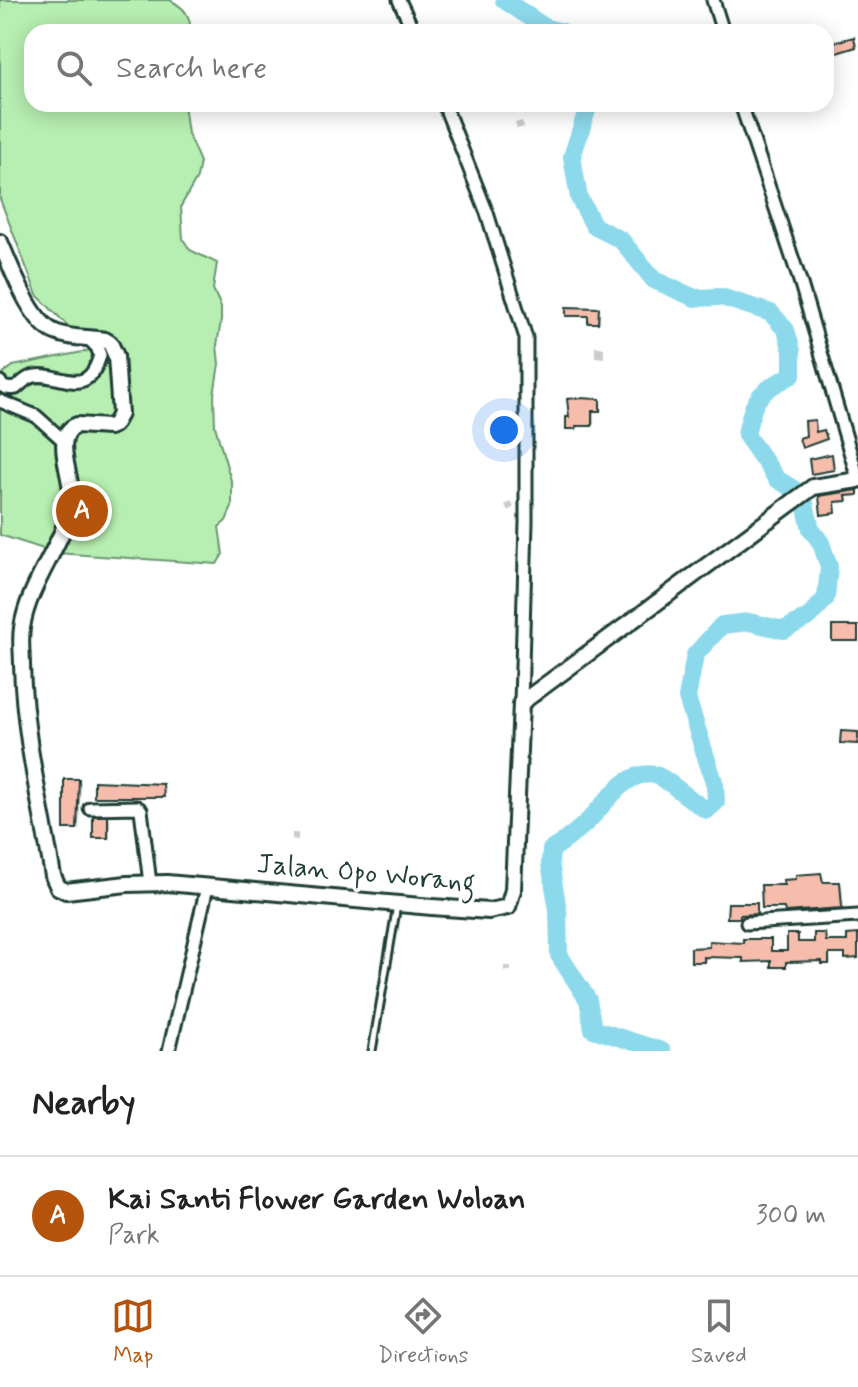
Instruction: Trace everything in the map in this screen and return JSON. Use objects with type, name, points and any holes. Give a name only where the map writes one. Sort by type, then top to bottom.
[{"type":"street","points":[[399,0],[410,24]]},
{"type":"street","points":[[713,0],[720,24]]},
{"type":"street","points":[[447,112],[487,213],[526,338],[526,522],[521,703]]},
{"type":"street","points":[[521,703],[813,487],[858,480],[801,284],[744,112]]},
{"type":"street","points":[[0,242],[38,320],[45,327],[59,334],[105,340],[113,349],[120,414],[114,425],[109,427],[86,425],[71,428],[64,441],[36,416],[0,401]]},
{"type":"street","points":[[0,382],[11,389],[37,375],[75,382],[83,380],[97,365],[100,355],[88,338]]},
{"type":"street","name":"Jalan Opo Worang","points":[[64,441],[63,451],[72,484],[71,505],[39,573],[22,628],[28,748],[53,876],[58,887],[72,892],[150,883],[489,911],[508,907],[513,890],[521,703]]},
{"type":"street","points":[[90,808],[137,807],[141,810],[150,883]]},
{"type":"street","points":[[169,1051],[207,887]]},
{"type":"street","points":[[747,923],[858,916]]},
{"type":"lane","points":[[372,1051],[397,904]]},
{"type":"green space","points":[[0,0],[170,0],[183,9],[190,24],[24,24],[24,112],[185,112],[188,134],[200,162],[197,178],[181,206],[183,239],[190,250],[217,263],[213,289],[221,307],[217,345],[219,364],[214,395],[215,426],[232,484],[232,507],[226,521],[219,527],[223,554],[217,564],[56,553],[0,535],[0,376],[13,366],[117,345],[77,335],[37,295],[0,199]]},
{"type":"building","points":[[854,37],[856,47],[834,54],[834,42]]},
{"type":"building","points":[[566,307],[599,308],[598,323],[588,323],[588,316],[566,316]]},
{"type":"building","points":[[567,399],[600,399],[600,411],[592,411],[592,426],[566,429],[566,417],[569,417]]},
{"type":"building","points":[[815,420],[816,432],[824,430],[827,439],[802,448],[799,438],[806,436],[805,421]]},
{"type":"building","points":[[832,454],[834,470],[811,474],[809,459]]},
{"type":"building","points":[[858,490],[858,495],[846,496],[847,501],[835,502],[836,513],[821,515],[819,496]]},
{"type":"building","points":[[832,626],[858,626],[858,641],[832,641]]},
{"type":"building","points":[[841,731],[858,732],[858,744],[840,743]]},
{"type":"building","points":[[64,779],[79,779],[77,829],[64,829]]},
{"type":"building","points":[[94,781],[163,784],[164,797],[94,797]]},
{"type":"building","points":[[93,816],[108,816],[108,838],[93,838]]},
{"type":"building","points":[[821,873],[823,882],[840,882],[842,908],[785,912],[784,908],[762,908],[761,885],[784,885],[783,880],[796,879],[796,875]]},
{"type":"building","points":[[728,903],[757,903],[757,914],[727,918]]},
{"type":"building","points":[[814,933],[825,933],[826,941],[847,941],[847,935],[858,934],[858,958],[845,959],[845,954],[829,954],[829,964],[822,964],[822,961],[786,962],[786,967],[771,967],[771,961],[743,962],[743,958],[704,957],[704,962],[691,962],[691,948],[709,947],[709,941],[743,943],[743,939],[771,939],[771,951],[787,951],[787,934],[798,934],[798,942],[814,942]]},
{"type":"waterway","points":[[504,0],[540,24]]},
{"type":"waterway","points":[[586,112],[572,157],[579,198],[594,226],[621,240],[654,280],[695,298],[721,297],[771,313],[786,330],[792,351],[792,375],[759,397],[746,435],[777,479],[803,495],[811,529],[821,543],[829,567],[826,598],[810,616],[784,630],[749,622],[722,625],[695,655],[687,698],[715,785],[716,802],[707,810],[660,777],[644,774],[616,790],[582,827],[551,850],[550,863],[558,910],[559,955],[588,1000],[593,1029],[662,1051]]},
{"type":"place","name":"Kai Santi Flower Garden Woloan","points":[[82,511]]}]
